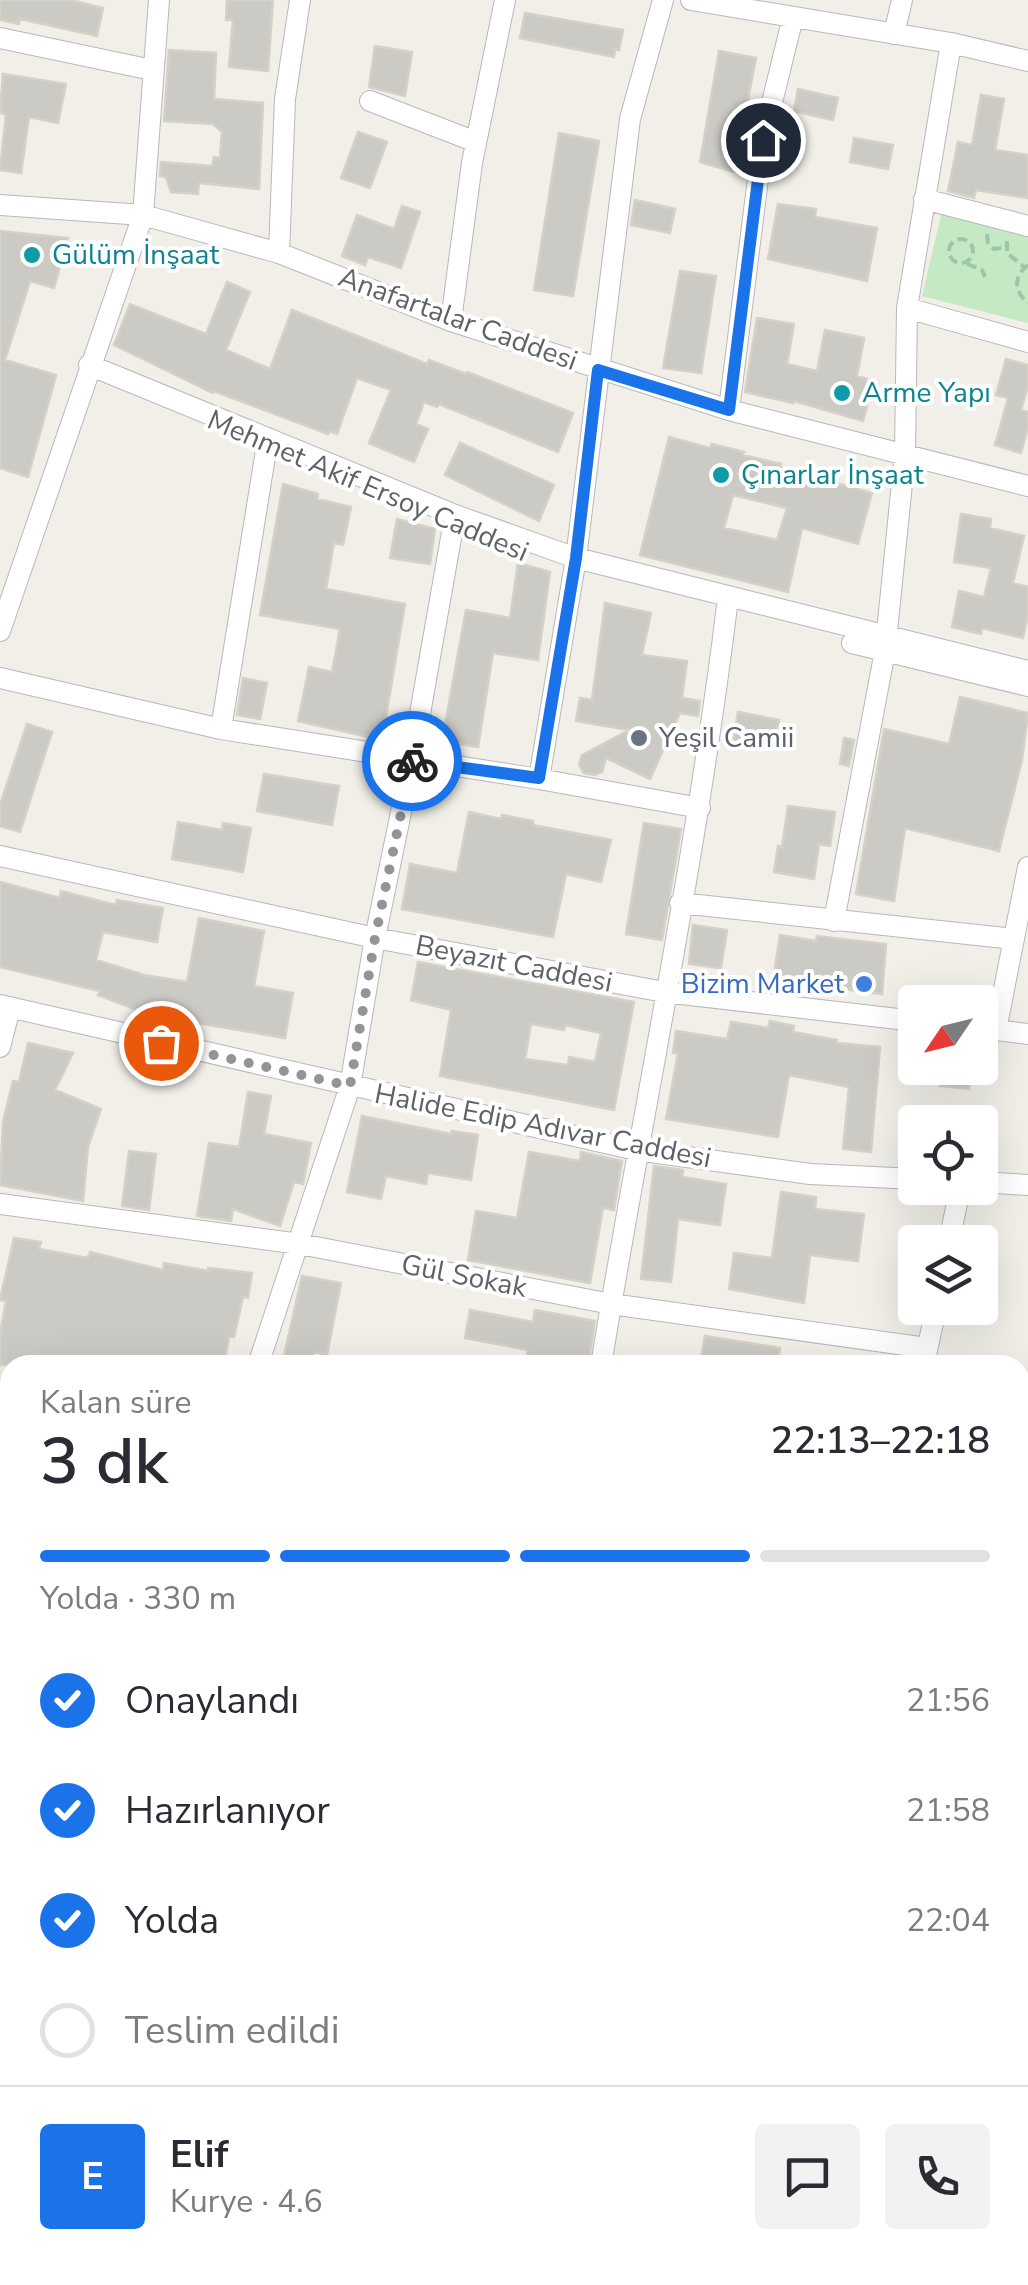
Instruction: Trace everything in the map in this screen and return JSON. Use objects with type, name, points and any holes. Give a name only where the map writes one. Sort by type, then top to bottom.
[{"type":"street","points":[[0,631],[4,607],[143,215],[159,0]]},
{"type":"street","points":[[279,253],[286,99],[300,0]]},
{"type":"street","points":[[452,322],[476,142],[504,0]]},
{"type":"street","points":[[539,778],[575,564],[630,120],[662,0]]},
{"type":"street","points":[[691,0],[951,43],[1028,61]]},
{"type":"street","points":[[894,34],[902,0]]},
{"type":"street","points":[[729,410],[763,140],[793,17]]},
{"type":"street","points":[[0,38],[152,70]]},
{"type":"street","points":[[834,920],[885,644],[904,454],[906,308],[951,43]]},
{"type":"street","points":[[370,101],[476,142]]},
{"type":"street","points":[[924,199],[1028,226]]},
{"type":"street","name":"Anafartalar Caddesi","points":[[0,205],[143,215],[279,253],[452,322],[598,370],[729,410],[1028,486]]},
{"type":"street","points":[[906,308],[1028,342]]},
{"type":"street","name":"Mehmet Akif Ersoy Caddesi","points":[[90,365],[266,443],[454,520],[575,564],[885,644],[1028,686]]},
{"type":"street","points":[[221,728],[266,443]]},
{"type":"street","points":[[261,1355],[350,1086],[454,520]]},
{"type":"street","points":[[603,1355],[664,992],[700,808],[727,604]]},
{"type":"street","name":"Mehmet Akif Ersoy Caddesi","points":[[885,644],[1028,671]]},
{"type":"street","points":[[0,678],[221,728],[539,778],[700,808]]},
{"type":"street","name":"Beyazıt Caddesi","points":[[0,856],[375,938],[664,992],[898,1019]]},
{"type":"street","points":[[998,994],[1028,867]]},
{"type":"street","points":[[680,904],[1014,939]]},
{"type":"street","points":[[0,1047],[5,1006]]},
{"type":"street","name":"Halide Edip Adıvar Caddesi","points":[[5,1006],[636,1150],[810,1174],[898,1178]]},
{"type":"street","points":[[998,1030],[1028,1034]]},
{"type":"street","points":[[998,1183],[1028,1185]]},
{"type":"street","name":"Gül Sokak","points":[[0,1204],[300,1244],[611,1304],[914,1355]]},
{"type":"street","points":[[926,1355],[933,1325]]},
{"type":"path","points":[[987,232],[988,244],[994,250],[1006,247]]},
{"type":"path","points":[[1008,236],[1006,247],[1013,260],[1026,266],[1016,285],[1028,303]]},
{"type":"path","points":[[962,262],[970,260],[973,250],[968,241],[960,239],[952,244],[950,252],[955,260],[982,270],[986,277]]},
{"type":"green space","points":[[942,211],[1028,230],[1028,323],[922,296]]},
{"type":"building","points":[[0,0],[70,0],[103,8],[97,36],[20,19],[19,24],[0,20]]},
{"type":"building","points":[[227,0],[273,0],[268,71],[229,67],[233,20],[226,20]]},
{"type":"building","points":[[525,13],[623,30],[619,50],[615,49],[614,57],[520,38]]},
{"type":"building","points":[[375,46],[412,52],[405,96],[369,87]]},
{"type":"building","points":[[169,50],[216,53],[214,99],[263,103],[259,189],[199,183],[198,194],[171,192],[166,177],[160,176],[161,162],[212,166],[214,157],[220,158],[222,132],[213,124],[164,121]]},
{"type":"building","points":[[719,51],[756,58],[734,172],[700,162]]},
{"type":"building","points":[[3,74],[66,84],[58,123],[29,117],[21,173],[0,170],[6,114],[0,113]]},
{"type":"building","points":[[798,89],[838,98],[833,120],[794,111]]},
{"type":"building","points":[[981,95],[1004,99],[995,150],[1028,155],[1028,198],[976,190],[974,198],[948,191],[958,142],[972,145]]},
{"type":"building","points":[[358,132],[387,142],[370,188],[341,178]]},
{"type":"building","points":[[559,133],[599,141],[573,296],[534,290]]},
{"type":"building","points":[[854,138],[893,145],[888,169],[850,162]]},
{"type":"building","points":[[635,200],[675,209],[670,233],[631,225]]},
{"type":"building","points":[[778,204],[816,209],[815,217],[877,228],[867,281],[768,259]]},
{"type":"building","points":[[402,206],[420,212],[401,268],[368,257],[365,265],[342,256],[357,215],[394,229]]},
{"type":"building","points":[[0,231],[68,238],[54,288],[30,281],[5,360],[56,375],[28,477],[0,468]]},
{"type":"building","points":[[680,271],[716,276],[701,373],[663,368]]},
{"type":"building","points":[[227,282],[250,292],[226,350],[270,369],[292,310],[427,364],[429,360],[467,372],[573,413],[558,452],[439,404],[437,407],[424,402],[416,424],[428,429],[414,462],[369,443],[391,390],[357,378],[337,434],[328,434],[213,393],[114,345],[130,304],[206,334]]},
{"type":"building","points":[[757,318],[794,324],[787,364],[817,371],[825,330],[864,338],[857,376],[874,381],[863,421],[745,392]]},
{"type":"building","points":[[1006,359],[1028,365],[1028,386],[1021,410],[1028,412],[1028,427],[1021,453],[995,445],[1008,398],[996,395]]},
{"type":"building","points":[[669,437],[744,452],[743,455],[781,464],[780,467],[872,493],[858,544],[802,528],[788,592],[640,555]],"holes":[[[733,495],[787,508],[777,540],[724,528]]]},
{"type":"building","points":[[460,443],[554,485],[539,521],[445,475]]},
{"type":"building","points":[[283,484],[318,494],[317,499],[351,507],[343,545],[334,543],[326,589],[405,604],[382,740],[298,721],[309,667],[332,672],[340,629],[260,615]]},
{"type":"building","points":[[961,514],[991,519],[990,528],[1024,536],[1013,583],[1028,587],[1023,638],[982,628],[981,634],[952,627],[959,591],[984,597],[991,568],[954,562]]},
{"type":"building","points":[[397,519],[435,529],[430,564],[390,558]]},
{"type":"building","points":[[518,563],[550,572],[538,660],[493,653],[478,747],[442,741],[466,610],[510,618]]},
{"type":"building","points":[[605,603],[651,613],[642,655],[687,661],[682,698],[700,701],[698,716],[680,713],[650,779],[606,758],[602,772],[595,775],[584,773],[579,765],[582,755],[629,730],[576,721],[580,698],[592,700]]},
{"type":"building","points":[[243,678],[267,683],[260,719],[237,715]]},
{"type":"building","points":[[960,697],[1028,713],[1022,760],[999,851],[905,828],[894,901],[856,894],[884,729],[949,744]]},
{"type":"building","points":[[738,712],[779,720],[773,749],[733,742]]},
{"type":"building","points":[[27,724],[52,732],[20,832],[0,826],[0,805]]},
{"type":"building","points":[[844,738],[854,740],[849,766],[840,764]]},
{"type":"building","points":[[264,774],[339,786],[332,825],[257,811]]},
{"type":"building","points":[[788,806],[835,812],[830,846],[819,844],[814,879],[774,872]]},
{"type":"building","points":[[469,812],[533,821],[533,825],[611,840],[601,882],[566,874],[553,937],[402,909],[410,864],[457,873]]},
{"type":"building","points":[[178,822],[222,830],[223,823],[251,828],[243,872],[172,859]]},
{"type":"building","points":[[644,823],[681,829],[662,940],[626,934]]},
{"type":"building","points":[[0,882],[60,898],[61,891],[116,905],[117,900],[163,908],[157,942],[103,932],[96,960],[144,975],[187,982],[199,918],[264,931],[254,986],[293,993],[285,1038],[132,1008],[98,995],[100,991],[0,967]]},
{"type":"building","points":[[693,925],[727,930],[721,968],[689,964]]},
{"type":"building","points":[[780,935],[886,944],[882,994],[773,980]]},
{"type":"building","points":[[418,962],[634,1002],[614,1110],[440,1076],[451,1010],[411,1000]],"holes":[[[531,1024],[564,1030],[565,1025],[601,1033],[595,1062],[569,1057],[568,1065],[525,1059]]]},
{"type":"building","points":[[770,1021],[794,1026],[793,1032],[837,1043],[880,1047],[871,1152],[843,1149],[849,1087],[789,1075],[778,1137],[666,1119],[678,1053],[673,1053],[676,1031],[727,1039],[731,1022],[768,1028]]},
{"type":"building","points":[[28,1043],[73,1053],[55,1090],[101,1109],[88,1147],[83,1201],[0,1185],[3,1122],[13,1081],[19,1082]]},
{"type":"building","points":[[940,1085],[969,1085],[969,1089]]},
{"type":"building","points":[[248,1092],[271,1096],[264,1134],[311,1143],[303,1184],[294,1182],[280,1226],[233,1209],[231,1221],[197,1216],[209,1143],[239,1147]]},
{"type":"building","points":[[362,1116],[451,1134],[452,1131],[478,1135],[471,1180],[428,1173],[426,1184],[386,1176],[381,1199],[347,1192]]},
{"type":"building","points":[[129,1151],[156,1154],[149,1210],[122,1206]]},
{"type":"building","points":[[529,1152],[580,1161],[581,1152],[622,1161],[614,1210],[603,1208],[590,1283],[468,1260],[476,1211],[517,1218]]},
{"type":"building","points":[[654,1166],[683,1170],[682,1177],[726,1184],[720,1225],[678,1219],[671,1282],[641,1279]]},
{"type":"building","points":[[781,1192],[816,1197],[815,1209],[864,1214],[858,1261],[810,1255],[804,1303],[729,1289],[734,1253],[772,1258]]},
{"type":"building","points":[[14,1238],[41,1242],[39,1249],[88,1258],[90,1252],[163,1270],[164,1263],[252,1273],[248,1298],[243,1297],[226,1355],[0,1355],[6,1301],[0,1300]]},
{"type":"building","points":[[302,1276],[341,1283],[327,1355],[284,1355]]},
{"type":"building","points":[[470,1310],[533,1322],[535,1310],[595,1321],[590,1355],[527,1355],[528,1350],[465,1338]]},
{"type":"building","points":[[705,1336],[780,1348],[779,1355],[702,1355]]},
{"type":"way so far","points":[[161,1043],[350,1086],[375,938],[412,761]]},
{"type":"place","name":"Gülüm İnşaat","points":[[32,255]]},
{"type":"place","name":"Arme Yapı","points":[[842,393]]},
{"type":"place","name":"Çınarlar İnşaat","points":[[721,475]]},
{"type":"place","name":"Yeşil Camii","points":[[639,738]]},
{"type":"place","name":"Bizim Market","points":[[864,984]]},
{"type":"route","points":[[412,761],[539,778],[576,558],[598,370],[729,410],[763,140]]}]
